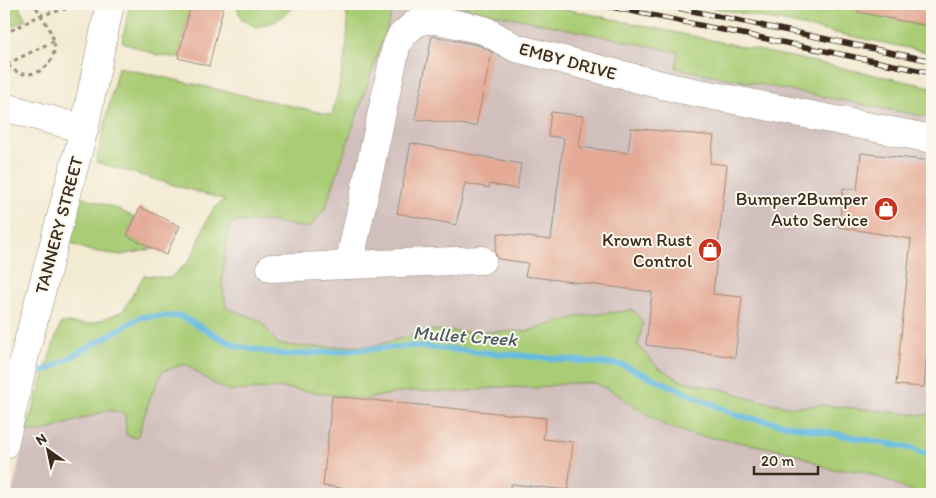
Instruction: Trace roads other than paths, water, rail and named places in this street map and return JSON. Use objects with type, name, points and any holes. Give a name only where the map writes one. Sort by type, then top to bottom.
[{"type":"street","name":"TANNERY STREET","points":[[4,445],[27,346],[84,129],[110,4]]},
{"type":"street","name":"EMBY DRIVE","points":[[349,265],[396,47],[401,36],[408,29],[416,23],[425,20],[437,20],[484,30],[516,48],[674,88],[932,139]]},
{"type":"street","points":[[4,107],[84,129]]},
{"type":"street","points":[[271,268],[482,260]]},
{"type":"waterway","name":"Mullet Creek","points":[[27,376],[54,367],[141,317],[180,316],[236,346],[285,355],[413,346],[623,365],[739,416],[911,448],[932,456]]},
{"type":"railway","points":[[597,4],[932,73]]},
{"type":"railway","points":[[659,4],[932,61]]},
{"type":"place","name":"Bumper2Bumper Auto Service","points":[[886,209]]},
{"type":"place","name":"Krown Rust Control","points":[[710,250]]}]
